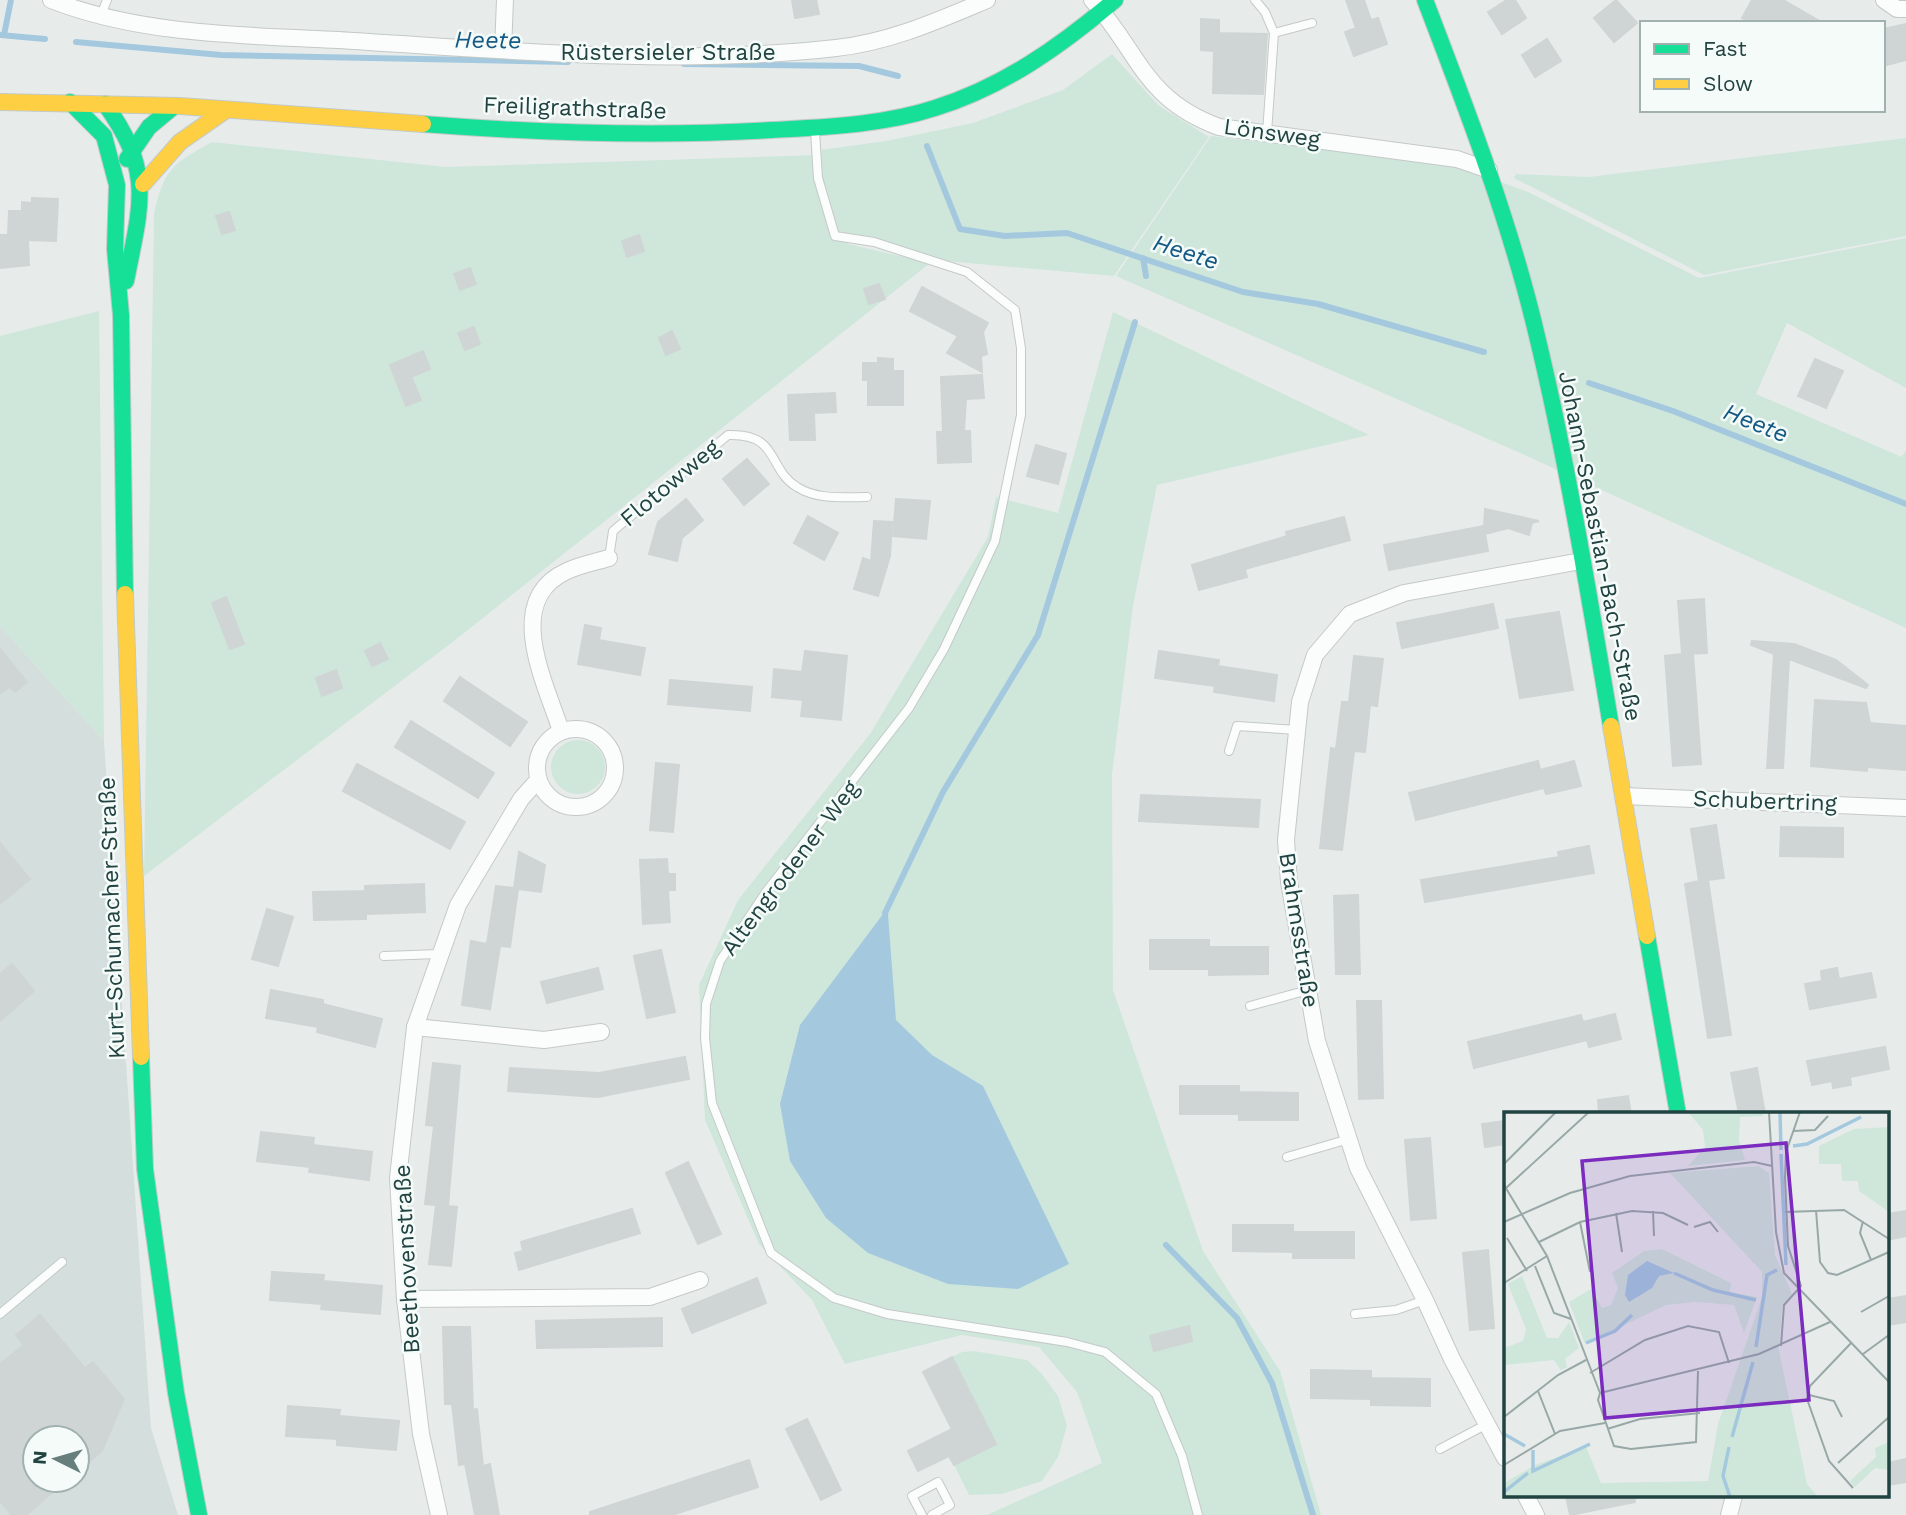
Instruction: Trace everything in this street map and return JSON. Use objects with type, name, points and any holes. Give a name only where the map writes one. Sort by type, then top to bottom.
[{"type":"street","points":[[503,50],[505,0]]},
{"type":"street","name":"Rüstersieler Straße","points":[[62,2],[104,8],[149,25],[258,35],[503,50],[698,55],[837,48],[893,37],[986,0]]},
{"type":"street","name":"Freiligrathstraße","points":[[0,102],[173,107],[584,134],[646,136],[815,129],[906,116],[956,99],[1034,61],[1097,6],[1115,0]]},
{"type":"street","name":"Johann-Sebastian-Bach-Straße","points":[[1425,0],[1489,170],[1537,334],[1572,500],[1678,1112]]},
{"type":"street","points":[[1884,0],[1897,9],[1906,9]]},
{"type":"street","name":"Lönsweg","points":[[1097,6],[1165,98],[1192,117],[1219,127],[1457,159],[1489,170]]},
{"type":"street","name":"Kurt-Schumacher-Straße","points":[[70,102],[104,136],[117,185],[115,249],[121,315],[125,663],[145,1169],[176,1392],[199,1515]]},
{"type":"street","name":"Kurt-Schumacher-Straße","points":[[105,104],[123,126],[133,146],[143,184]]},
{"type":"street","name":"Kurt-Schumacher-Straße","points":[[117,185],[133,146],[173,107]]},
{"type":"street","name":"Kurt-Schumacher-Straße","points":[[121,315],[143,184],[163,154],[192,130],[226,110]]},
{"type":"street","name":"Flotowweg","points":[[561,731],[535,652],[531,628],[534,610],[547,587],[565,571],[609,558]]},
{"type":"street","name":"Brahmsstraße","points":[[1504,1456],[1452,1359],[1426,1300],[1358,1168],[1317,1041],[1289,882],[1286,840],[1300,702],[1315,655],[1350,614],[1404,593],[1581,561]]},
{"type":"street","points":[[587,730],[608,744],[615,765],[610,788],[592,804],[566,806],[554,801],[538,780],[536,768],[543,745],[561,731],[587,730]]},
{"type":"street","name":"Beethovenstraße","points":[[439,1515],[421,1433],[405,1299],[398,1178],[415,1027],[438,954],[458,905],[521,799],[538,780]]},
{"type":"street","name":"Schubertring","points":[[1623,796],[1906,808]]},
{"type":"street","points":[[415,1027],[544,1040],[601,1032]]},
{"type":"street","points":[[405,1299],[650,1297],[700,1280]]},
{"type":"street","points":[[1527,1498],[1536,1515]]},
{"type":"street","points":[[1729,1515],[1733,1498]]},
{"type":"lane","points":[[1255,0],[1265,12],[1274,33],[1267,133]]},
{"type":"lane","points":[[1274,33],[1312,23]]},
{"type":"lane","name":"Altengrodener Weg","points":[[815,129],[818,178],[835,236],[874,242],[967,272],[1014,310],[1021,348],[1021,415],[995,541],[944,649],[901,718],[766,892],[720,961],[706,1004],[705,1038],[712,1103],[771,1253],[834,1298],[887,1314],[1067,1342],[1105,1352],[1156,1394],[1182,1456],[1198,1515]]},
{"type":"lane","name":"Flotowweg","points":[[609,558],[613,531],[728,435],[745,434],[762,442],[795,487],[818,496],[867,497]]},
{"type":"lane","points":[[1229,751],[1237,726],[1297,730]]},
{"type":"lane","points":[[384,956],[438,954]]},
{"type":"lane","points":[[1250,1006],[1308,990]]},
{"type":"lane","points":[[1287,1157],[1349,1139]]},
{"type":"lane","points":[[0,1314],[62,1262]]},
{"type":"lane","points":[[1355,1314],[1396,1310],[1426,1300]]},
{"type":"lane","points":[[1440,1449],[1487,1424]]},
{"type":"lane","points":[[922,1515],[912,1496],[938,1482],[950,1505],[932,1515]]},
{"type":"shaded area","points":[[0,626],[104,741],[151,1428],[178,1515],[0,1515]]},
{"type":"green space","points":[[1112,54],[1159,106],[1209,137],[1114,276],[934,260],[874,237],[846,233],[848,244],[930,263],[454,641],[144,876],[154,214],[166,177],[187,156],[212,142],[445,167],[820,155],[820,150],[886,141],[973,123],[1063,90]]},
{"type":"green space","points":[[1211,136],[1449,163],[1528,192],[1699,278],[1906,238],[1906,388],[1787,323],[1756,394],[1902,457],[1906,450],[1906,628],[1520,453],[1116,276]]},
{"type":"green space","points":[[1906,138],[1906,236],[1704,275],[1514,178],[1516,174],[1589,177]]},
{"type":"green space","points":[[99,311],[104,741],[0,626],[0,336]]},
{"type":"green space","points":[[1113,312],[1369,435],[1157,485],[1133,606],[1112,775],[1113,990],[1203,1251],[1280,1371],[1321,1515],[987,1515],[1102,1463],[1077,1392],[1039,1347],[962,1335],[845,1364],[812,1300],[759,1244],[705,1120],[699,985],[738,900],[870,734],[988,537],[996,497],[1058,513]]},
{"type":"green space","points":[[578,740],[597,748],[605,767],[597,786],[578,794],[559,786],[551,767],[559,748]]},
{"type":"green space","points":[[974,1351],[1027,1360],[1042,1374],[1058,1396],[1067,1426],[1058,1457],[1042,1481],[1002,1494],[969,1495],[954,1465],[996,1444],[952,1357],[962,1352]]},
{"type":"water","points":[[883,914],[888,914],[896,1020],[932,1055],[983,1086],[1069,1264],[1018,1289],[948,1284],[868,1253],[826,1218],[790,1161],[780,1104],[800,1025]]},
{"type":"building","points":[[792,0],[816,0],[819,14],[795,18]]},
{"type":"building","points":[[1346,0],[1364,0],[1371,20],[1378,18],[1387,44],[1354,56],[1345,32],[1356,28]]},
{"type":"building","points":[[1507,0],[1515,0],[1526,18],[1502,34],[1488,12]]},
{"type":"building","points":[[1616,0],[1637,23],[1614,42],[1594,18]]},
{"type":"building","points":[[1752,0],[1783,0],[1820,21],[1748,21],[1742,18]]},
{"type":"building","points":[[1201,19],[1219,20],[1219,33],[1267,34],[1263,94],[1213,93],[1214,51],[1201,50]]},
{"type":"building","points":[[1906,24],[1906,60],[1885,65],[1885,29]]},
{"type":"building","points":[[1547,39],[1561,61],[1535,77],[1522,55]]},
{"type":"building","points":[[32,198],[58,199],[56,241],[28,240],[29,265],[0,268],[0,235],[8,235],[9,211],[22,211],[22,202],[32,203]]},
{"type":"building","points":[[229,212],[235,230],[222,234],[216,216]]},
{"type":"building","points":[[639,235],[644,251],[627,257],[622,241]]},
{"type":"building","points":[[470,268],[476,284],[460,290],[454,274]]},
{"type":"building","points":[[879,284],[885,299],[869,304],[864,289]]},
{"type":"building","points":[[922,287],[988,323],[983,332],[987,354],[981,356],[982,372],[947,353],[958,336],[910,311]]},
{"type":"building","points":[[474,327],[480,344],[465,350],[458,333]]},
{"type":"building","points":[[672,331],[680,349],[666,355],[659,338]]},
{"type":"building","points":[[423,351],[430,369],[411,377],[421,400],[406,406],[390,365]]},
{"type":"building","points":[[878,358],[893,359],[893,371],[903,371],[903,405],[868,405],[868,380],[863,380],[863,363],[878,363]]},
{"type":"building","points":[[1815,359],[1843,371],[1826,408],[1798,396]]},
{"type":"building","points":[[982,375],[984,398],[966,399],[964,431],[970,431],[971,462],[938,463],[937,432],[943,432],[941,377]]},
{"type":"building","points":[[835,393],[836,412],[814,413],[815,440],[790,440],[788,395]]},
{"type":"building","points":[[1036,445],[1066,454],[1058,484],[1027,476]]},
{"type":"building","points":[[747,459],[769,484],[744,505],[723,479]]},
{"type":"building","points":[[686,499],[703,520],[682,538],[677,561],[649,554],[658,522]]},
{"type":"building","points":[[896,499],[930,501],[926,539],[893,536]]},
{"type":"building","points":[[1485,509],[1539,521],[1532,523],[1529,535],[1508,528],[1485,534],[1488,551],[1389,570],[1384,545],[1484,526]]},
{"type":"building","points":[[808,516],[838,533],[824,560],[794,543]]},
{"type":"building","points":[[1344,517],[1350,540],[1245,569],[1247,577],[1199,590],[1192,565],[1287,536],[1286,532]]},
{"type":"building","points":[[874,521],[892,522],[890,556],[878,596],[854,589],[863,558],[871,561]]},
{"type":"building","points":[[226,597],[244,644],[230,649],[212,603]]},
{"type":"building","points":[[1704,599],[1707,653],[1684,654],[1693,654],[1701,764],[1673,766],[1665,656],[1682,654],[1678,601]]},
{"type":"building","points":[[1493,604],[1498,628],[1402,648],[1397,623]]},
{"type":"building","points":[[1559,612],[1573,690],[1520,698],[1506,620]]},
{"type":"building","points":[[585,625],[601,628],[599,640],[645,648],[640,675],[578,664]]},
{"type":"building","points":[[1752,641],[1794,644],[1836,660],[1868,685],[1866,688],[1789,659],[1783,768],[1767,768],[1774,654],[1751,645]]},
{"type":"building","points":[[380,643],[388,659],[372,666],[365,651]]},
{"type":"building","points":[[0,649],[27,682],[15,692],[10,687],[0,693]]},
{"type":"building","points":[[805,651],[847,656],[841,720],[801,716],[803,700],[772,697],[774,669],[802,672]]},
{"type":"building","points":[[1159,651],[1219,660],[1218,666],[1277,675],[1274,701],[1214,692],[1215,686],[1155,678]]},
{"type":"building","points":[[1354,656],[1383,659],[1377,706],[1370,705],[1365,752],[1354,751],[1342,850],[1320,848],[1331,748],[1336,749],[1342,702],[1349,702]]},
{"type":"building","points":[[336,670],[342,688],[322,696],[316,678]]},
{"type":"building","points":[[460,677],[527,722],[510,746],[444,701]]},
{"type":"building","points":[[670,680],[752,687],[750,711],[668,704]]},
{"type":"building","points":[[1815,700],[1866,703],[1870,723],[1906,726],[1905,770],[1867,767],[1867,771],[1811,766]]},
{"type":"building","points":[[411,721],[494,773],[478,798],[395,747]]},
{"type":"building","points":[[1538,761],[1540,770],[1574,761],[1581,786],[1546,794],[1544,788],[1416,820],[1409,793]]},
{"type":"building","points":[[656,763],[679,765],[673,832],[650,830]]},
{"type":"building","points":[[357,764],[465,822],[450,849],[343,791]]},
{"type":"building","points":[[1141,795],[1260,800],[1258,827],[1139,821]]},
{"type":"building","points":[[1716,825],[1724,878],[1708,880],[1731,1035],[1708,1038],[1685,884],[1699,881],[1691,829]]},
{"type":"building","points":[[1781,827],[1843,828],[1843,857],[1780,856]]},
{"type":"building","points":[[0,843],[30,879],[0,904]]},
{"type":"building","points":[[1589,846],[1594,873],[1425,902],[1421,880],[1559,857],[1558,852]]},
{"type":"building","points":[[519,852],[545,865],[541,892],[518,889],[510,947],[500,946],[490,1009],[462,1005],[471,941],[487,944],[496,886],[514,888]]},
{"type":"building","points":[[667,859],[668,874],[675,874],[675,890],[668,890],[670,922],[643,924],[640,860]]},
{"type":"building","points":[[424,884],[425,912],[366,914],[366,919],[314,920],[313,892],[365,891],[365,886]]},
{"type":"building","points":[[1358,895],[1360,974],[1336,974],[1334,896]]},
{"type":"building","points":[[267,909],[293,917],[278,966],[252,959]]},
{"type":"building","points":[[1150,940],[1209,940],[1209,947],[1268,947],[1268,974],[1209,975],[1209,969],[1150,969]]},
{"type":"building","points":[[661,950],[675,1012],[647,1018],[634,956]]},
{"type":"building","points":[[12,964],[34,991],[0,1021],[0,974]]},
{"type":"building","points":[[598,968],[603,989],[547,1003],[541,982]]},
{"type":"building","points":[[1837,968],[1839,979],[1871,973],[1876,997],[1810,1009],[1805,984],[1822,981],[1821,971]]},
{"type":"building","points":[[271,990],[323,1000],[323,1004],[382,1019],[375,1047],[317,1032],[318,1027],[266,1018]]},
{"type":"building","points":[[1357,1001],[1381,1001],[1383,1098],[1359,1099]]},
{"type":"building","points":[[1615,1014],[1621,1039],[1589,1047],[1587,1040],[1474,1068],[1468,1042],[1581,1015],[1583,1022]]},
{"type":"building","points":[[1885,1047],[1889,1069],[1850,1077],[1851,1085],[1833,1088],[1832,1081],[1812,1085],[1807,1061]]},
{"type":"building","points":[[685,1057],[689,1079],[598,1097],[508,1091],[510,1068],[599,1073]]},
{"type":"building","points":[[433,1063],[460,1066],[448,1206],[457,1207],[451,1266],[429,1264],[436,1205],[425,1204],[434,1126],[426,1125]]},
{"type":"building","points":[[1757,1068],[1765,1112],[1739,1112],[1731,1073]]},
{"type":"building","points":[[1180,1086],[1239,1086],[1239,1092],[1298,1093],[1298,1120],[1239,1120],[1239,1114],[1180,1114]]},
{"type":"building","points":[[1628,1096],[1631,1112],[1599,1112],[1598,1100]]},
{"type":"building","points":[[1504,1121],[1504,1144],[1485,1147],[1482,1124]]},
{"type":"building","points":[[261,1132],[314,1138],[313,1145],[372,1152],[369,1180],[309,1172],[310,1167],[257,1161]]},
{"type":"building","points":[[1430,1138],[1436,1218],[1411,1220],[1405,1140]]},
{"type":"building","points":[[688,1162],[721,1234],[698,1244],[666,1173]]},
{"type":"building","points":[[632,1209],[640,1233],[519,1270],[515,1253],[523,1251],[521,1242]]},
{"type":"building","points":[[1906,1211],[1906,1236],[1888,1240],[1888,1214]]},
{"type":"building","points":[[1233,1225],[1293,1225],[1293,1232],[1354,1232],[1354,1258],[1293,1258],[1293,1252],[1233,1251]]},
{"type":"building","points":[[1488,1250],[1494,1328],[1470,1330],[1463,1253]]},
{"type":"building","points":[[272,1272],[324,1275],[323,1281],[382,1286],[380,1314],[321,1309],[322,1304],[270,1300]]},
{"type":"building","points":[[757,1278],[766,1303],[692,1333],[682,1309]]},
{"type":"building","points":[[1906,1296],[1906,1322],[1888,1325],[1888,1299]]},
{"type":"building","points":[[40,1315],[85,1368],[93,1362],[124,1399],[102,1451],[91,1460],[91,1424],[21,1424],[21,1494],[51,1494],[26,1515],[12,1515],[0,1501],[0,1364],[24,1345],[16,1335]]},
{"type":"building","points":[[662,1318],[662,1346],[537,1348],[536,1321]]},
{"type":"building","points":[[1189,1326],[1192,1341],[1154,1351],[1150,1336]]},
{"type":"building","points":[[443,1327],[470,1327],[473,1410],[477,1409],[483,1466],[490,1464],[499,1515],[475,1515],[465,1464],[459,1465],[452,1404],[445,1404]]},
{"type":"building","points":[[952,1357],[996,1444],[954,1465],[949,1456],[918,1471],[908,1451],[952,1429],[923,1372]]},
{"type":"building","points":[[1311,1370],[1371,1371],[1371,1378],[1430,1379],[1430,1406],[1371,1405],[1371,1399],[1311,1398]]},
{"type":"building","points":[[288,1406],[340,1410],[339,1416],[399,1421],[396,1450],[337,1445],[337,1439],[286,1436]]},
{"type":"building","points":[[807,1419],[841,1490],[821,1500],[786,1429]]},
{"type":"building","points":[[1906,1459],[1906,1482],[1888,1485],[1888,1463]]},
{"type":"building","points":[[749,1460],[758,1487],[672,1515],[590,1515],[590,1512]]},
{"type":"building","points":[[1566,1498],[1634,1498],[1635,1502],[1570,1515]]},
{"type":"waterway","points":[[4,35],[11,0]]},
{"type":"waterway","name":"Heete","points":[[0,35],[45,39]]},
{"type":"waterway","name":"Heete","points":[[76,42],[221,55],[568,62]]},
{"type":"waterway","name":"Heete","points":[[684,64],[859,66],[898,76]]},
{"type":"waterway","name":"Heete","points":[[927,146],[960,229],[1005,236],[1067,233],[1243,292],[1318,304],[1484,352]]},
{"type":"waterway","points":[[1143,258],[1146,276]]},
{"type":"waterway","points":[[885,913],[943,792],[1038,635],[1135,322]]},
{"type":"waterway","name":"Heete","points":[[1589,383],[1673,411],[1906,504]]},
{"type":"waterway","points":[[1166,1245],[1237,1318],[1272,1383],[1313,1515]]},
{"type":"traffic: fast","points":[[423,124],[641,134],[813,128],[895,118],[960,99],[1008,77],[1052,49],[1115,0]]},
{"type":"traffic: fast","points":[[1425,0],[1487,166],[1526,293],[1568,482],[1611,726]]},
{"type":"traffic: fast","points":[[70,102],[104,136],[117,185],[115,249],[121,315],[125,594]]},
{"type":"traffic: fast","points":[[105,104],[121,128],[131,150],[140,189],[136,230],[126,281]]},
{"type":"traffic: fast","points":[[127,159],[149,127],[173,107]]},
{"type":"traffic: fast","points":[[1647,936],[1678,1112]]},
{"type":"traffic: fast","points":[[141,1057],[145,1169],[176,1393],[199,1515]]},
{"type":"traffic: slow","points":[[0,102],[180,106],[423,124]]},
{"type":"traffic: slow","points":[[143,184],[180,142],[226,110]]},
{"type":"traffic: slow","points":[[125,594],[141,1057]]},
{"type":"traffic: slow","points":[[1611,726],[1647,936]]}]
